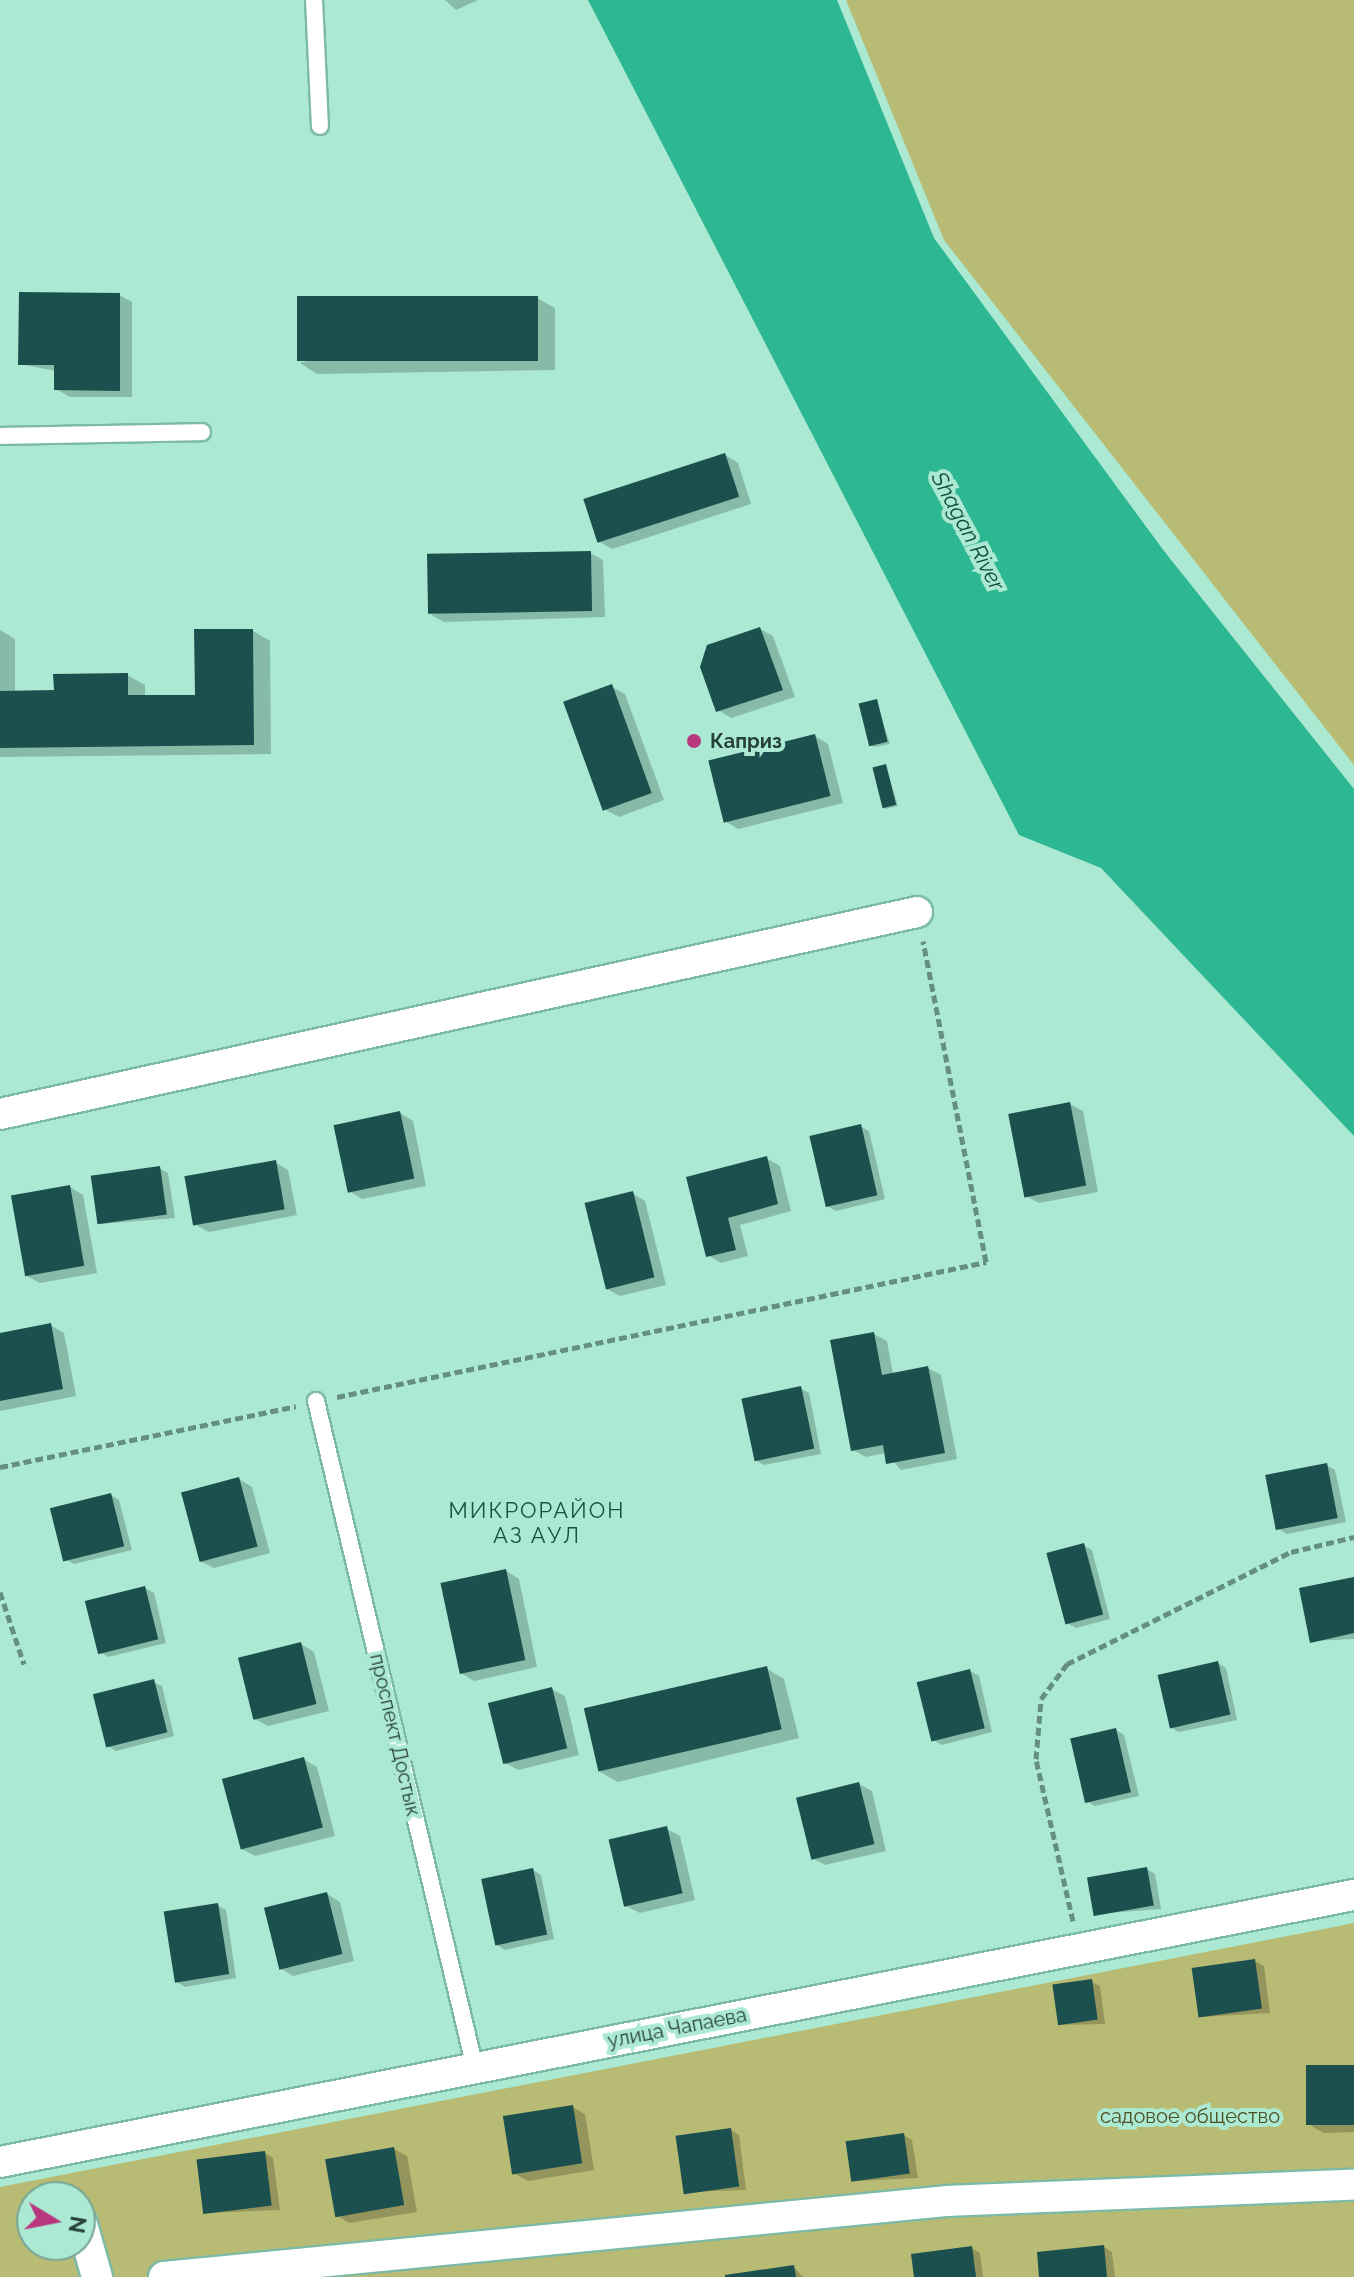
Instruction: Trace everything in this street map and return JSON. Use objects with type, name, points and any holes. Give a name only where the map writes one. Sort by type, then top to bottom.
[{"type":"street","points":[[0,1114],[917,912]]},
{"type":"street","name":"улица Чапаева","points":[[0,2162],[1354,1895]]},
{"type":"street","points":[[164,2277],[948,2201],[1354,2185]]},
{"type":"lane","points":[[314,0],[320,126]]},
{"type":"lane","points":[[0,436],[202,432]]},
{"type":"lane","name":"проспект Достык","points":[[316,1401],[475,2068]]},
{"type":"path","points":[[0,1467],[986,1262],[917,912]]},
{"type":"path","points":[[1081,1949],[1036,1759],[1041,1699],[1067,1664],[1291,1552],[1354,1537]]},
{"type":"path","points":[[0,1592],[24,1664]]},
{"type":"green space","points":[[846,0],[1354,0],[1354,765],[944,240]]},
{"type":"green space","name":"садовое общество","points":[[1354,1923],[1354,2277],[0,2277],[0,2187],[16,2184],[16,2261],[96,2261],[96,2181],[31,2181]]},
{"type":"water","name":"Shagan River","points":[[588,0],[837,0],[934,238],[1164,551],[1354,789],[1354,1136],[1101,868],[1019,835]]},
{"type":"building","points":[[19,292],[120,293],[120,391],[54,390],[54,365],[18,365]]},
{"type":"building","points":[[297,296],[538,296],[538,361],[297,361]]},
{"type":"building","points":[[725,453],[739,497],[598,543],[583,499]]},
{"type":"building","points":[[591,551],[592,611],[428,614],[427,554]]},
{"type":"building","points":[[760,627],[783,690],[716,712],[700,667],[707,645]]},
{"type":"building","points":[[194,629],[253,629],[254,745],[0,748],[0,691],[54,690],[53,674],[128,673],[128,695],[195,695]]},
{"type":"building","points":[[612,684],[652,793],[603,811],[563,702]]},
{"type":"building","points":[[877,699],[888,742],[869,746],[859,704]]},
{"type":"building","points":[[815,734],[830,796],[724,823],[708,761]]},
{"type":"building","points":[[886,764],[896,805],[883,808],[872,767]]},
{"type":"building","points":[[1070,1102],[1086,1185],[1024,1197],[1008,1114]]},
{"type":"building","points":[[400,1111],[414,1178],[348,1193],[333,1125]]},
{"type":"building","points":[[861,1124],[877,1195],[826,1207],[809,1136]]},
{"type":"building","points":[[767,1156],[778,1204],[728,1218],[736,1250],[706,1257],[686,1177]]},
{"type":"building","points":[[276,1160],[285,1209],[193,1225],[184,1176]]},
{"type":"building","points":[[160,1166],[167,1215],[98,1224],[91,1176]]},
{"type":"building","points":[[70,1185],[84,1266],[25,1276],[11,1195]]},
{"type":"building","points":[[633,1191],[655,1277],[606,1289],[584,1203]]},
{"type":"building","points":[[51,1323],[63,1389],[0,1401],[0,1333]]},
{"type":"building","points":[[874,1332],[882,1375],[928,1366],[945,1453],[886,1464],[883,1445],[851,1451],[830,1340]]},
{"type":"building","points":[[801,1386],[814,1449],[755,1461],[741,1399]]},
{"type":"building","points":[[1327,1463],[1338,1518],[1276,1530],[1265,1475]]},
{"type":"building","points":[[239,1477],[258,1547],[200,1562],[181,1493]]},
{"type":"building","points":[[111,1493],[124,1546],[63,1562],[50,1508]]},
{"type":"building","points":[[1084,1543],[1103,1614],[1065,1625],[1046,1553]]},
{"type":"building","points":[[506,1569],[525,1660],[460,1674],[440,1583]]},
{"type":"building","points":[[1354,1577],[1354,1633],[1310,1643],[1299,1588]]},
{"type":"building","points":[[145,1586],[158,1639],[98,1654],[85,1601]]},
{"type":"building","points":[[301,1642],[316,1704],[253,1720],[238,1658]]},
{"type":"building","points":[[1218,1661],[1230,1715],[1170,1729],[1158,1675]]},
{"type":"building","points":[[767,1666],[782,1729],[598,1772],[584,1708]]},
{"type":"building","points":[[970,1669],[985,1728],[931,1741],[917,1682]]},
{"type":"building","points":[[154,1679],[167,1732],[106,1748],[93,1694]]},
{"type":"building","points":[[552,1687],[567,1748],[503,1764],[488,1703]]},
{"type":"building","points":[[1116,1728],[1131,1792],[1085,1803],[1070,1739]]},
{"type":"building","points":[[304,1757],[323,1828],[241,1850],[222,1779]]},
{"type":"building","points":[[859,1782],[874,1844],[811,1860],[796,1798]]},
{"type":"building","points":[[667,1826],[683,1893],[624,1907],[609,1839]]},
{"type":"building","points":[[1147,1867],[1154,1905],[1094,1916],[1087,1878]]},
{"type":"building","points":[[533,1868],[547,1935],[495,1946],[481,1879]]},
{"type":"building","points":[[327,1892],[342,1954],[279,1970],[264,1908]]},
{"type":"building","points":[[218,1903],[229,1974],[175,1983],[164,1912]]},
{"type":"building","points":[[1255,1959],[1262,2009],[1199,2017],[1192,1968]]},
{"type":"building","points":[[1092,1979],[1098,2020],[1058,2025],[1052,1985]]},
{"type":"building","points":[[1306,2065],[1354,2065],[1354,2125],[1306,2125]]},
{"type":"building","points":[[573,2105],[582,2163],[512,2174],[503,2116]]},
{"type":"building","points":[[731,2128],[739,2186],[684,2194],[676,2136]]},
{"type":"building","points":[[904,2133],[910,2174],[851,2182],[846,2141]]},
{"type":"building","points":[[394,2147],[404,2205],[335,2217],[325,2159]]},
{"type":"building","points":[[265,2151],[272,2206],[203,2214],[197,2159]]},
{"type":"building","points":[[1104,2245],[1107,2277],[1039,2277],[1037,2252]]},
{"type":"building","points":[[972,2246],[976,2277],[914,2277],[911,2254]]},
{"type":"building","points":[[794,2265],[796,2277],[725,2277],[725,2275]]},
{"type":"place","name":"Каприз","points":[[694,741]]},
{"type":"district","name":"МИКРОРАЙОН АЗ АУЛ","points":[[537,1522]]}]
